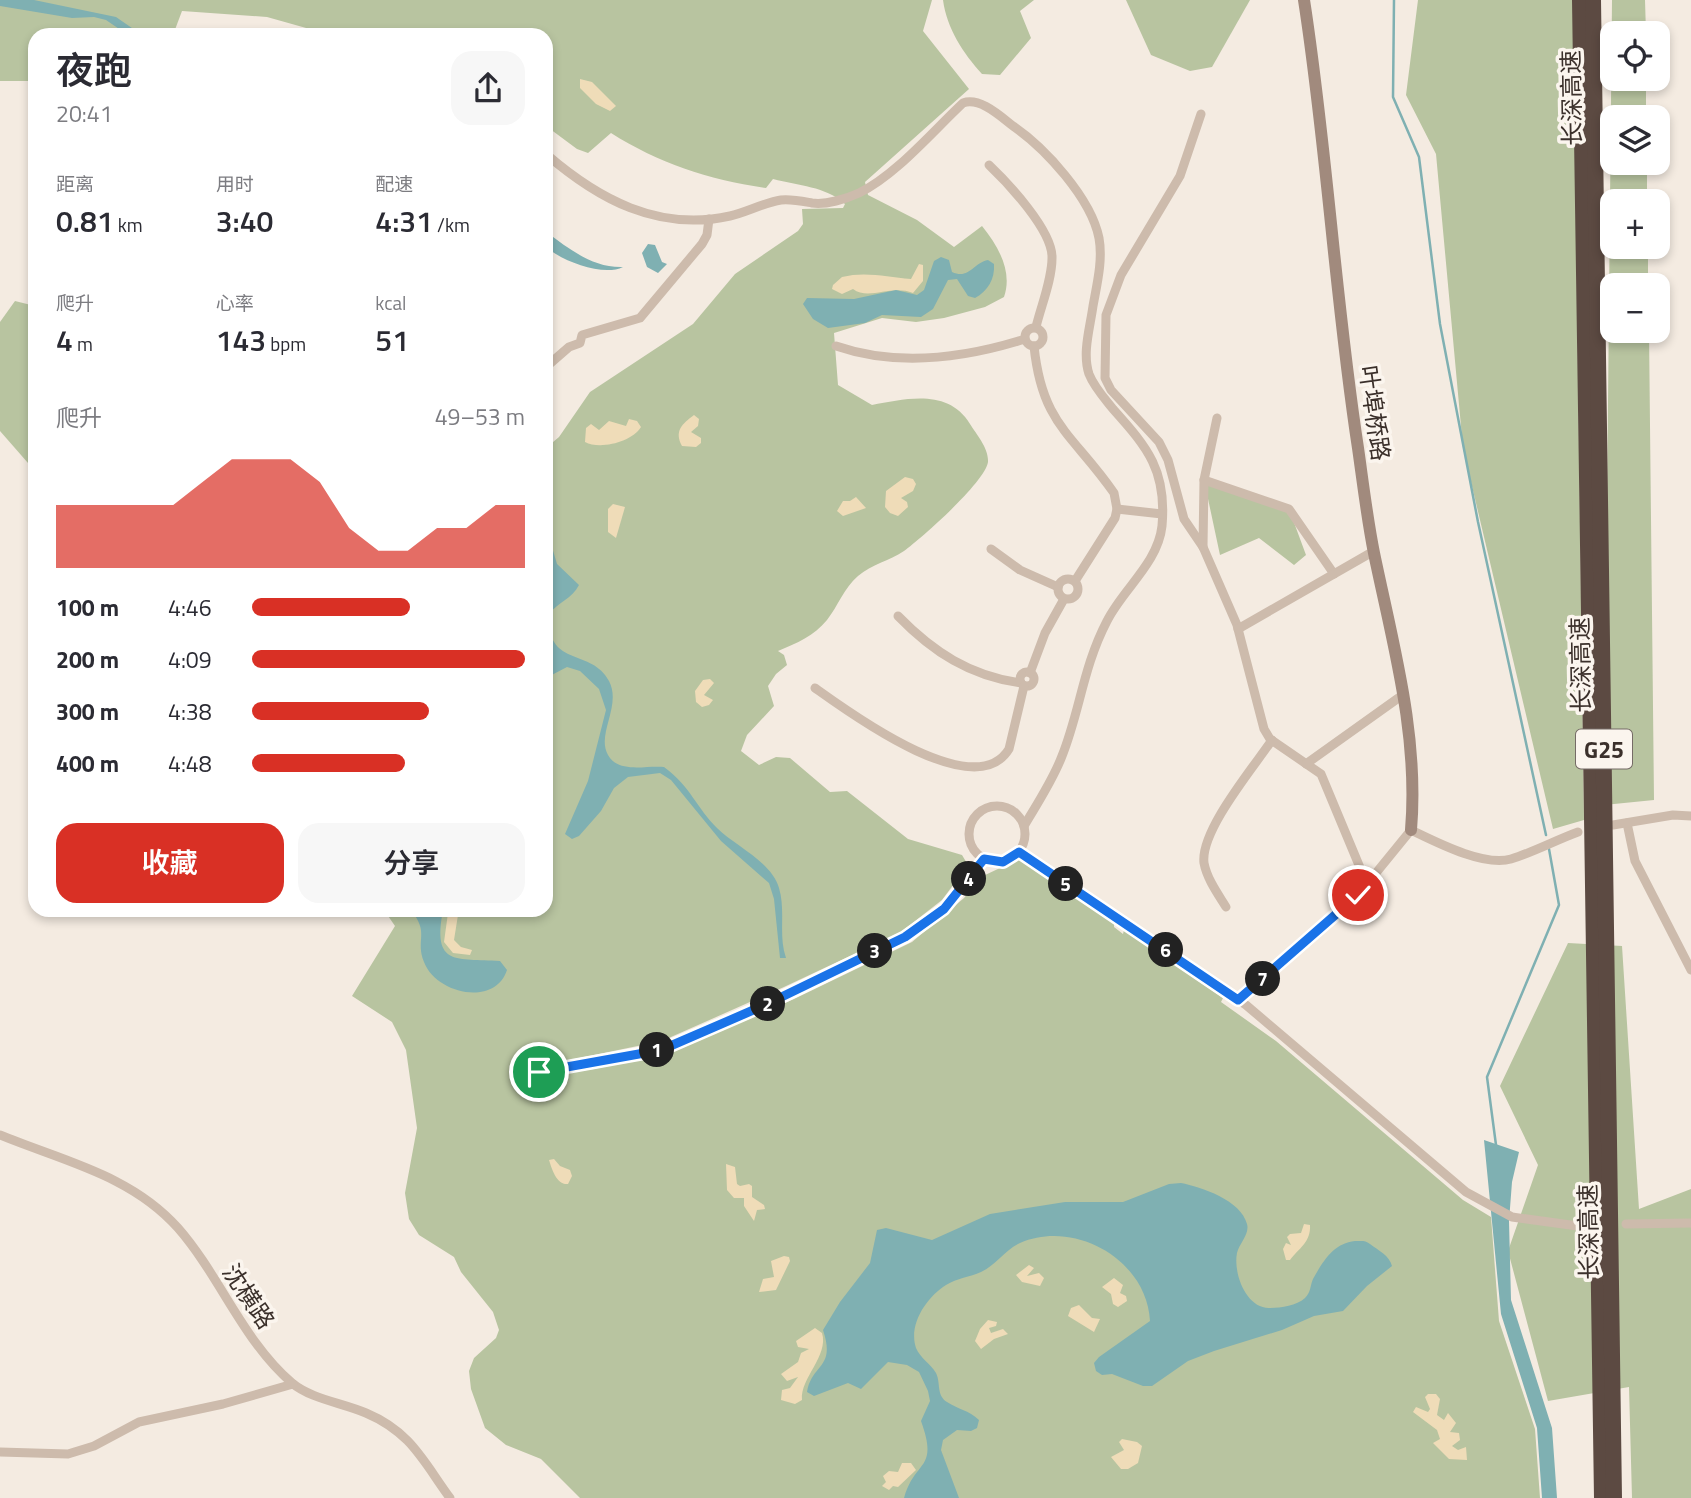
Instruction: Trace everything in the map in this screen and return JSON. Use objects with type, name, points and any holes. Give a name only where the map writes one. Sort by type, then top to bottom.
[{"type":"highway","name":"长深高速","points":[[1580,0],[1602,1498]]},
{"type":"highway","name":"长深高速","points":[[1593,0],[1614,1498]]},
{"type":"street","name":"叶埠桥路","points":[[1304,0],[1354,423],[1374,551],[1404,694],[1415,786],[1411,830]]},
{"type":"street","points":[[553,160],[586,186],[614,203],[644,213],[709,219],[778,201],[793,199],[815,204],[858,193],[877,183],[963,103],[969,101],[984,106],[1019,130],[1054,162],[1093,221],[1099,238],[1099,270],[1086,355],[1089,375],[1101,394],[1146,446],[1156,465],[1162,489],[1162,514],[1158,545],[1111,612],[1095,644],[1063,756],[1024,826],[1024,844],[1019,852],[1003,862],[984,859],[971,846],[969,827],[979,811],[996,806],[1005,807],[1014,811],[1024,826]]},
{"type":"street","points":[[1201,114],[1180,176],[1121,275],[1106,315],[1105,378],[1111,390],[1164,451],[1184,519],[1203,547],[1238,629],[1264,729],[1272,740],[1321,774],[1366,882]]},
{"type":"street","points":[[989,165],[1018,197],[1052,251],[1053,262],[1036,327]]},
{"type":"street","points":[[553,361],[569,347],[580,343],[582,335],[611,324],[640,318],[702,244],[707,235],[709,219]]},
{"type":"street","points":[[1025,339],[1027,330],[1036,327]]},
{"type":"street","points":[[1034,346],[1042,342],[1044,336],[1036,327]]},
{"type":"street","points":[[836,346],[872,356],[919,358],[960,355],[1025,339]]},
{"type":"street","points":[[1025,339],[1034,346],[1037,372],[1051,414],[1108,484],[1114,493],[1117,509],[1110,528],[1075,581],[1078,594],[1070,600],[1063,599]]},
{"type":"street","points":[[1203,547],[1204,480],[1217,418]]},
{"type":"street","points":[[1204,480],[1289,509],[1334,574]]},
{"type":"street","points":[[1117,509],[1162,514]]},
{"type":"street","points":[[898,616],[923,643],[945,658],[969,670],[1031,685],[1034,681],[1030,673],[1045,634],[1063,599],[1058,587],[1020,570],[991,549]]},
{"type":"street","points":[[1238,629],[1374,551]]},
{"type":"street","points":[[1058,587],[1065,579],[1075,581]]},
{"type":"street","points":[[816,688],[854,715],[923,754],[965,766],[996,762],[1009,749],[1022,684]]},
{"type":"street","points":[[1306,764],[1404,694]]},
{"type":"street","points":[[1226,907],[1207,875],[1204,862],[1209,836],[1272,740]]},
{"type":"street","points":[[1613,825],[1673,815],[1691,816]]},
{"type":"street","points":[[1628,823],[1635,861],[1691,970]]},
{"type":"street","points":[[1238,1000],[1358,895],[1411,830],[1450,848],[1491,860],[1509,860],[1578,832]]},
{"type":"street","points":[[1019,852],[1238,1000],[1326,1071],[1450,1181],[1512,1217],[1537,1223],[1585,1227]]},
{"type":"street","points":[[539,1072],[661,1050],[765,1005],[905,937],[944,909],[984,859]]},
{"type":"street","name":"沈横路","points":[[0,1135],[104,1174],[145,1199],[176,1226],[267,1356],[293,1384],[393,1427],[417,1447],[450,1498]]},
{"type":"street","points":[[1626,1224],[1691,1223]]},
{"type":"street","points":[[0,1452],[68,1454],[94,1446],[139,1422],[223,1404],[293,1384]]},
{"type":"green space","points":[[0,0],[932,0],[923,31],[969,89],[865,182],[868,195],[917,220],[954,247],[982,226],[998,250],[1005,268],[1007,278],[1004,297],[985,307],[944,318],[916,322],[882,318],[834,333],[838,385],[872,405],[925,399],[950,405],[961,413],[979,437],[988,462],[976,483],[938,522],[904,551],[858,576],[822,626],[778,651],[784,655],[787,665],[776,674],[768,686],[774,706],[747,735],[741,751],[759,765],[776,757],[790,758],[830,792],[847,791],[908,839],[962,855],[968,865],[942,900],[901,932],[662,1041],[555,1063],[530,1065],[530,1078],[594,1069],[672,1052],[794,999],[912,942],[964,898],[983,876],[1019,859],[1114,923],[1114,927],[1123,934],[1124,930],[1223,998],[1221,1002],[1276,1041],[1463,1200],[1491,1217],[1499,1321],[1535,1429],[1540,1498],[580,1498],[541,1459],[506,1445],[485,1428],[471,1389],[469,1371],[474,1358],[496,1338],[499,1330],[493,1312],[461,1272],[454,1257],[419,1235],[409,1219],[405,1193],[417,1128],[406,1050],[392,1022],[352,996],[395,926],[389,917],[553,917],[553,442],[590,392],[693,324],[735,274],[798,231],[803,224],[802,209],[843,208],[845,204],[829,193],[811,187],[773,179],[766,188],[685,169],[647,153],[611,133],[588,153],[577,149],[553,131],[553,28],[306,28],[267,17],[182,11],[176,28],[28,28],[28,81],[0,81]]},
{"type":"green space","points":[[943,0],[1034,0],[1020,11],[1031,38],[1000,75],[982,74],[957,40],[948,21]]},
{"type":"green space","points":[[1126,0],[1250,0],[1212,67],[1190,71],[1151,55]]},
{"type":"green space","points":[[1418,0],[1573,0],[1584,820],[1553,829],[1463,448],[1436,154],[1406,95]]},
{"type":"green space","points":[[1612,0],[1645,0],[1646,21],[1612,21]]},
{"type":"green space","points":[[1611,91],[1646,91],[1646,105],[1611,105]]},
{"type":"green space","points":[[1610,175],[1647,175],[1647,189],[1610,189]]},
{"type":"green space","points":[[1609,259],[1648,259],[1648,273],[1609,273]]},
{"type":"green space","points":[[15,301],[28,304],[28,463],[0,431],[0,322]]},
{"type":"green space","points":[[1609,343],[1649,343],[1654,800],[1604,805]]},
{"type":"green space","points":[[1204,480],[1289,509],[1306,555],[1294,565],[1259,538],[1220,555]]},
{"type":"green space","points":[[1568,943],[1622,946],[1639,1209],[1691,1189],[1691,1498],[1632,1498],[1629,1387],[1548,1401],[1508,1251],[1538,1165],[1500,1086]]},
{"type":"sand","points":[[580,79],[592,82],[616,106],[610,111],[596,104],[580,88]]},
{"type":"sand","points":[[919,264],[923,265],[923,281],[913,293],[897,290],[866,293],[853,289],[842,294],[832,289],[842,277],[851,275],[868,274],[911,279]]},
{"type":"sand","points":[[694,415],[699,419],[698,426],[691,432],[701,438],[701,443],[696,447],[682,446],[680,428]]},
{"type":"sand","points":[[629,419],[637,421],[641,427],[631,437],[607,445],[585,442],[586,428],[591,424],[599,430],[609,421],[626,426]]},
{"type":"sand","points":[[905,477],[913,479],[916,484],[913,491],[901,498],[907,502],[908,507],[898,516],[885,507],[886,491]]},
{"type":"sand","points":[[856,497],[866,508],[843,516],[837,511],[843,501]]},
{"type":"sand","points":[[613,504],[625,507],[616,538],[608,532],[608,509]]},
{"type":"sand","points":[[710,679],[714,683],[704,695],[713,700],[702,707],[696,702],[695,691],[703,680]]},
{"type":"sand","points":[[447,917],[458,917],[454,940],[461,947],[472,950],[470,955],[453,953],[444,942]]},
{"type":"sand","points":[[554,1159],[560,1166],[570,1170],[572,1176],[568,1184],[561,1182],[556,1176],[549,1160]]},
{"type":"sand","points":[[726,1164],[735,1167],[737,1184],[752,1186],[752,1197],[764,1205],[765,1209],[757,1210],[754,1221],[744,1206],[744,1198],[734,1198],[727,1190]]},
{"type":"sand","points":[[1304,1224],[1310,1225],[1306,1240],[1290,1260],[1286,1260],[1283,1249],[1286,1243],[1291,1245],[1287,1237],[1301,1233]]},
{"type":"sand","points":[[789,1257],[790,1261],[776,1290],[759,1292],[763,1279],[774,1277],[771,1261]]},
{"type":"sand","points":[[1029,1265],[1034,1268],[1027,1276],[1039,1273],[1044,1278],[1040,1286],[1022,1282],[1016,1275]]},
{"type":"sand","points":[[1114,1278],[1123,1285],[1120,1293],[1126,1296],[1127,1301],[1118,1307],[1113,1304],[1111,1294],[1102,1287]]},
{"type":"sand","points":[[1079,1305],[1092,1318],[1100,1319],[1094,1332],[1068,1316],[1071,1308]]},
{"type":"sand","points":[[988,1320],[997,1322],[996,1326],[989,1328],[991,1333],[1003,1329],[1008,1334],[994,1339],[981,1349],[975,1341]]},
{"type":"sand","points":[[815,1328],[822,1333],[822,1350],[805,1383],[802,1400],[795,1404],[781,1400],[782,1390],[790,1388],[798,1377],[787,1381],[781,1374],[798,1362],[801,1353],[809,1349],[798,1347],[796,1341]]},
{"type":"sand","points":[[1428,1394],[1436,1394],[1440,1399],[1437,1415],[1444,1420],[1448,1413],[1456,1423],[1450,1432],[1459,1433],[1460,1440],[1452,1446],[1458,1450],[1466,1447],[1467,1460],[1449,1459],[1433,1443],[1440,1439],[1437,1430],[1413,1412],[1416,1407],[1428,1412],[1430,1409],[1425,1397]]},
{"type":"sand","points":[[1122,1439],[1137,1442],[1142,1446],[1138,1463],[1128,1469],[1121,1469],[1111,1457],[1124,1450],[1119,1442]]},
{"type":"sand","points":[[902,1463],[911,1463],[916,1470],[898,1487],[893,1486],[889,1490],[882,1486],[886,1482],[883,1476],[889,1471],[898,1472]]},
{"type":"water","points":[[0,0],[34,0],[116,17],[132,28],[118,28],[106,20],[94,17],[72,18],[0,6]]},
{"type":"water","points":[[553,237],[591,261],[623,267],[615,270],[594,269],[553,252]]},
{"type":"water","points":[[648,244],[655,245],[662,262],[667,264],[658,273],[647,267],[642,253]]},
{"type":"water","points":[[941,257],[949,260],[952,272],[958,274],[967,273],[988,260],[994,264],[990,284],[975,298],[968,296],[957,279],[948,280],[933,309],[921,317],[882,315],[865,323],[828,328],[813,319],[803,304],[807,298],[854,299],[896,290],[917,295],[924,290],[934,261]]},
{"type":"water","points":[[553,551],[557,564],[579,585],[573,594],[553,609]]},
{"type":"water","points":[[553,638],[562,650],[592,664],[609,681],[613,700],[605,747],[613,761],[626,767],[664,767],[681,782],[717,828],[769,870],[781,897],[786,958],[780,958],[774,899],[769,883],[721,841],[671,780],[660,773],[628,777],[614,788],[601,811],[579,836],[572,839],[565,834],[588,781],[606,710],[599,689],[580,671],[567,667],[553,674]]},
{"type":"water","points":[[442,917],[441,942],[451,956],[500,961],[507,970],[500,982],[491,989],[466,992],[440,982],[424,962],[417,918]]},
{"type":"water","points":[[1484,1140],[1519,1152],[1512,1182],[1509,1221],[1511,1300],[1552,1428],[1557,1498],[1542,1498],[1537,1428],[1501,1314]]},
{"type":"water","points":[[1181,1183],[1219,1196],[1237,1208],[1243,1216],[1248,1228],[1237,1253],[1237,1270],[1248,1296],[1261,1306],[1283,1307],[1301,1301],[1325,1260],[1335,1249],[1348,1242],[1368,1243],[1386,1256],[1392,1266],[1367,1286],[1343,1311],[1314,1316],[1282,1330],[1214,1351],[1188,1361],[1152,1386],[1143,1386],[1112,1374],[1102,1375],[1096,1371],[1094,1363],[1150,1321],[1146,1299],[1136,1280],[1122,1263],[1105,1250],[1085,1241],[1063,1236],[1041,1237],[1020,1243],[986,1269],[939,1290],[926,1304],[917,1321],[914,1339],[916,1348],[936,1373],[944,1399],[979,1420],[977,1428],[971,1431],[957,1430],[943,1440],[941,1450],[959,1498],[904,1498],[923,1464],[927,1449],[921,1421],[930,1401],[919,1372],[907,1365],[888,1362],[861,1389],[848,1383],[814,1396],[807,1392],[827,1352],[823,1330],[840,1302],[870,1263],[877,1230],[886,1228],[932,1240],[990,1214],[1065,1202],[1123,1202],[1169,1184]]},
{"type":"waterway","points":[[1394,0],[1393,97],[1419,157],[1440,324],[1478,522],[1546,835]]},
{"type":"waterway","points":[[1496,1145],[1487,1077],[1559,905],[1549,849]]},
{"type":"route","points":[[539,1072],[661,1050],[765,1005],[905,937],[944,909],[984,859],[1003,862],[1019,852],[1238,1000],[1358,895]]}]
